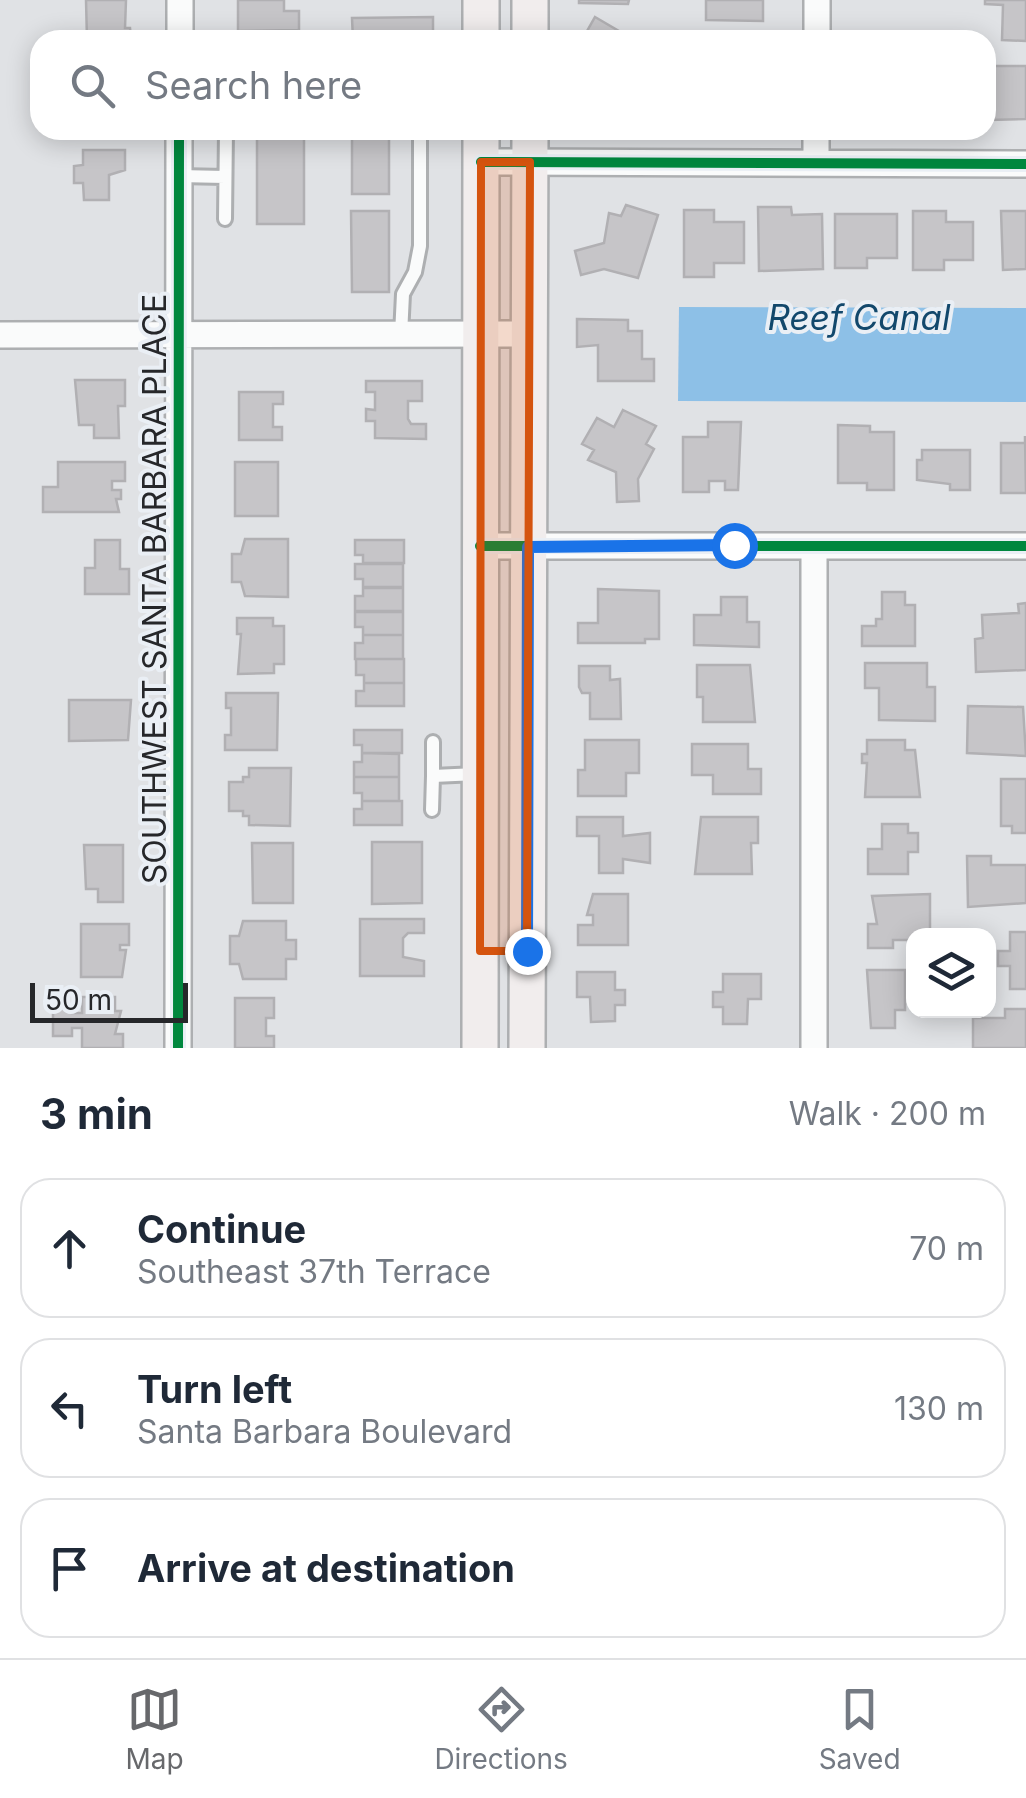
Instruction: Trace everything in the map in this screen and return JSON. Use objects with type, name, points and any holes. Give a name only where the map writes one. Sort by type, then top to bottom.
[{"type":"main road","points":[[481,0],[481,30]]},
{"type":"main road","points":[[530,0],[530,30]]},
{"type":"main road","points":[[480,146],[480,1048]]},
{"type":"main road","points":[[527,1048],[530,146]]},
{"type":"main road","points":[[480,951],[527,951]]},
{"type":"street","points":[[180,0],[180,30]]},
{"type":"street","points":[[817,0],[817,30]]},
{"type":"street","name":"SOUTHWEST SANTA BARBARA PLACE","points":[[178,1048],[180,140]]},
{"type":"street","points":[[816,140],[816,162]]},
{"type":"street","points":[[480,146],[816,162],[1026,164]]},
{"type":"street","points":[[0,335],[529,334]]},
{"type":"street","points":[[480,546],[1026,546]]},
{"type":"street","points":[[814,547],[814,1048]]},
{"type":"lane","points":[[226,140],[226,219]]},
{"type":"lane","points":[[401,334],[403,294],[415,272],[420,246],[420,140]]},
{"type":"lane","points":[[180,176],[226,177]]},
{"type":"lane","points":[[432,810],[433,742]]},
{"type":"lane","points":[[433,776],[480,774]]},
{"type":"highlighted area","points":[[481,162],[530,162],[527,951],[480,951]]},
{"type":"water","name":"Reef Canal","points":[[679,307],[1026,308],[1026,402],[678,401]]},
{"type":"building","points":[[86,0],[126,0],[125,28],[130,30],[87,30]]},
{"type":"building","points":[[238,0],[284,0],[284,11],[299,11],[299,30],[238,30]]},
{"type":"building","points":[[579,0],[629,0],[628,4]]},
{"type":"building","points":[[706,0],[763,0],[763,21],[706,20]]},
{"type":"building","points":[[985,0],[1026,0],[1026,41],[1002,40],[1003,5],[985,4]]},
{"type":"building","points":[[433,17],[433,30],[353,30],[352,18]]},
{"type":"building","points":[[595,17],[617,30],[588,30]]},
{"type":"building","points":[[996,66],[1026,66],[1026,119],[996,120]]},
{"type":"building","points":[[257,140],[304,140],[304,224],[257,224]]},
{"type":"building","points":[[352,140],[389,140],[389,194],[352,194]]},
{"type":"building","points":[[83,150],[125,150],[125,170],[109,175],[109,200],[84,200],[83,183],[74,183],[74,166],[83,165]]},
{"type":"building","points":[[626,205],[658,215],[638,278],[604,269],[581,275],[575,251],[604,243],[609,213],[621,216]]},
{"type":"building","points":[[758,207],[791,207],[792,215],[822,214],[823,269],[759,271]]},
{"type":"building","points":[[684,210],[714,210],[714,222],[744,222],[744,263],[714,263],[714,277],[684,277]]},
{"type":"building","points":[[351,211],[389,211],[389,292],[352,292]]},
{"type":"building","points":[[913,211],[946,211],[946,222],[973,222],[973,260],[944,260],[944,270],[913,270]]},
{"type":"building","points":[[1001,211],[1026,211],[1026,269],[1003,270]]},
{"type":"building","points":[[835,214],[897,214],[897,258],[867,258],[867,268],[835,268]]},
{"type":"building","points":[[577,319],[628,320],[628,331],[642,331],[642,359],[654,359],[654,381],[598,381],[598,345],[577,347]]},
{"type":"building","points":[[75,380],[125,380],[125,406],[118,406],[119,438],[94,438],[94,425],[79,425]]},
{"type":"building","points":[[366,381],[422,381],[422,401],[408,401],[408,419],[411,424],[426,424],[426,439],[375,438],[375,421],[366,421],[366,409],[375,410],[375,392],[366,392]]},
{"type":"building","points":[[239,392],[283,392],[283,404],[273,404],[273,427],[282,427],[282,440],[239,440]]},
{"type":"building","points":[[623,410],[656,426],[646,444],[654,449],[638,479],[639,501],[617,502],[616,472],[588,460],[594,450],[582,444],[597,418],[614,427]]},
{"type":"building","points":[[708,422],[741,422],[738,490],[725,490],[725,481],[709,481],[709,492],[683,492],[683,437],[708,437]]},
{"type":"building","points":[[838,425],[894,432],[894,490],[867,490],[867,483],[838,483]]},
{"type":"building","points":[[1025,436],[1026,493],[1001,493],[1001,443],[1025,443]]},
{"type":"building","points":[[922,450],[970,450],[970,490],[950,490],[950,484],[917,480],[917,460],[922,460]]},
{"type":"building","points":[[58,462],[125,462],[125,481],[112,481],[112,490],[121,490],[121,499],[116,499],[119,512],[43,512],[43,487],[58,487]]},
{"type":"building","points":[[235,462],[278,462],[278,516],[235,516]]},
{"type":"building","points":[[245,539],[288,539],[288,597],[245,596],[241,582],[232,582],[232,554],[241,554]]},
{"type":"building","points":[[95,540],[120,540],[120,569],[129,569],[129,594],[85,594],[85,568],[95,568]]},
{"type":"building","points":[[355,540],[404,540],[404,563],[363,563],[363,555],[355,555]]},
{"type":"building","points":[[355,564],[403,564],[403,587],[363,587],[363,579],[355,579]]},
{"type":"building","points":[[363,588],[403,588],[403,611],[355,611],[355,596],[363,596]]},
{"type":"building","points":[[598,589],[659,591],[659,639],[645,639],[645,643],[578,643],[578,623],[598,623]]},
{"type":"building","points":[[882,592],[905,592],[905,605],[915,605],[915,646],[862,646],[862,626],[876,626],[876,619],[882,619]]},
{"type":"building","points":[[721,597],[747,597],[747,622],[759,622],[759,647],[694,645],[694,615],[721,615]]},
{"type":"building","points":[[1026,603],[1026,670],[976,672],[975,639],[983,638],[982,615],[1019,613],[1018,604]]},
{"type":"building","points":[[355,612],[403,612],[403,635],[363,635],[363,627],[355,627]]},
{"type":"building","points":[[237,618],[273,618],[273,626],[284,626],[284,664],[274,664],[274,673],[238,674],[241,634],[237,634]]},
{"type":"building","points":[[363,635],[403,635],[403,659],[355,659],[355,643],[363,643]]},
{"type":"building","points":[[356,659],[404,659],[404,683],[364,683],[364,675],[356,675]]},
{"type":"building","points":[[865,663],[927,663],[927,687],[935,687],[935,721],[879,720],[879,688],[865,688]]},
{"type":"building","points":[[697,665],[750,665],[755,722],[703,722],[703,697],[697,697]]},
{"type":"building","points":[[579,666],[610,666],[610,680],[620,679],[621,719],[590,719],[590,693],[582,693],[579,687]]},
{"type":"building","points":[[364,683],[404,683],[404,706],[356,706],[356,691],[364,691]]},
{"type":"building","points":[[226,693],[278,693],[277,750],[225,750],[225,735],[231,735],[231,708],[226,708]]},
{"type":"building","points":[[69,700],[131,700],[128,740],[69,741]]},
{"type":"building","points":[[968,706],[1023,707],[1026,756],[967,753]]},
{"type":"building","points":[[354,730],[402,730],[402,753],[362,753],[362,745],[354,745]]},
{"type":"building","points":[[585,740],[639,740],[639,773],[626,773],[626,796],[578,796],[578,770],[585,770]]},
{"type":"building","points":[[867,740],[905,740],[905,750],[915,750],[920,797],[865,797],[867,763],[862,763],[862,754],[867,754]]},
{"type":"building","points":[[692,744],[748,744],[748,769],[761,769],[761,794],[713,794],[713,775],[692,775]]},
{"type":"building","points":[[362,753],[399,754],[399,777],[354,777],[354,762],[362,762]]},
{"type":"building","points":[[249,768],[291,768],[290,826],[249,825],[249,816],[243,816],[243,811],[229,811],[229,782],[243,782],[243,777],[249,777]]},
{"type":"building","points":[[354,777],[399,777],[399,801],[362,801],[362,793],[354,793]]},
{"type":"building","points":[[1001,779],[1026,779],[1026,833],[1012,833],[1012,826],[1001,826]]},
{"type":"building","points":[[362,801],[402,801],[402,825],[354,825],[354,809],[362,809]]},
{"type":"building","points":[[577,817],[623,817],[623,836],[650,833],[650,863],[623,859],[623,873],[599,873],[599,836],[577,836]]},
{"type":"building","points":[[701,817],[758,817],[758,843],[751,843],[752,874],[695,874]]},
{"type":"building","points":[[882,824],[908,824],[908,833],[918,833],[918,852],[908,852],[908,874],[868,874],[868,849],[882,849]]},
{"type":"building","points":[[372,842],[422,842],[422,903],[372,904]]},
{"type":"building","points":[[252,843],[293,843],[293,903],[253,903]]},
{"type":"building","points":[[84,845],[123,845],[123,902],[98,902],[98,889],[86,889]]},
{"type":"building","points":[[967,856],[991,856],[991,865],[1026,865],[1026,903],[968,907]]},
{"type":"building","points":[[593,894],[628,894],[628,945],[578,945],[578,925],[593,925],[593,915],[587,915]]},
{"type":"building","points":[[930,894],[930,928],[906,928],[906,940],[893,940],[893,948],[868,948],[868,924],[877,924],[872,896]]},
{"type":"building","points":[[360,919],[424,919],[424,933],[408,933],[403,938],[403,957],[424,961],[424,976],[360,976]]},
{"type":"building","points":[[243,921],[286,921],[286,940],[296,940],[296,959],[286,959],[286,979],[243,979],[239,964],[230,964],[230,936],[239,936]]},
{"type":"building","points":[[81,924],[129,924],[129,945],[120,945],[120,950],[126,950],[122,977],[81,977]]},
{"type":"building","points":[[1010,932],[1026,932],[1026,989],[1010,989],[1010,966],[998,966],[998,951],[1010,951]]},
{"type":"building","points":[[867,970],[905,970],[905,1010],[895,1010],[895,1028],[871,1028]]},
{"type":"building","points":[[577,972],[615,972],[615,990],[625,990],[625,1005],[615,1005],[615,1021],[591,1022],[590,997],[577,997]]},
{"type":"building","points":[[723,974],[761,974],[761,999],[748,999],[747,1024],[723,1024],[723,1007],[713,1007],[713,992],[723,992]]},
{"type":"building","points":[[82,997],[115,997],[115,1011],[121,1011],[115,1034],[123,1034],[123,1048],[82,1048],[82,1028],[72,1028],[72,1036],[53,1036],[53,1005],[72,1005],[72,1013],[82,1013]]},
{"type":"building","points":[[235,998],[274,998],[274,1018],[266,1018],[266,1036],[274,1036],[274,1048],[235,1048]]},
{"type":"building","points":[[1005,1009],[1026,1009],[1026,1048],[973,1048],[973,1018],[1005,1018]]},
{"type":"cycle path","points":[[178,1048],[179,140]]},
{"type":"cycle path","points":[[481,162],[1026,164]]},
{"type":"cycle path","points":[[480,546],[1026,546]]},
{"type":"route","points":[[527,951],[528,547],[734,545]]}]
